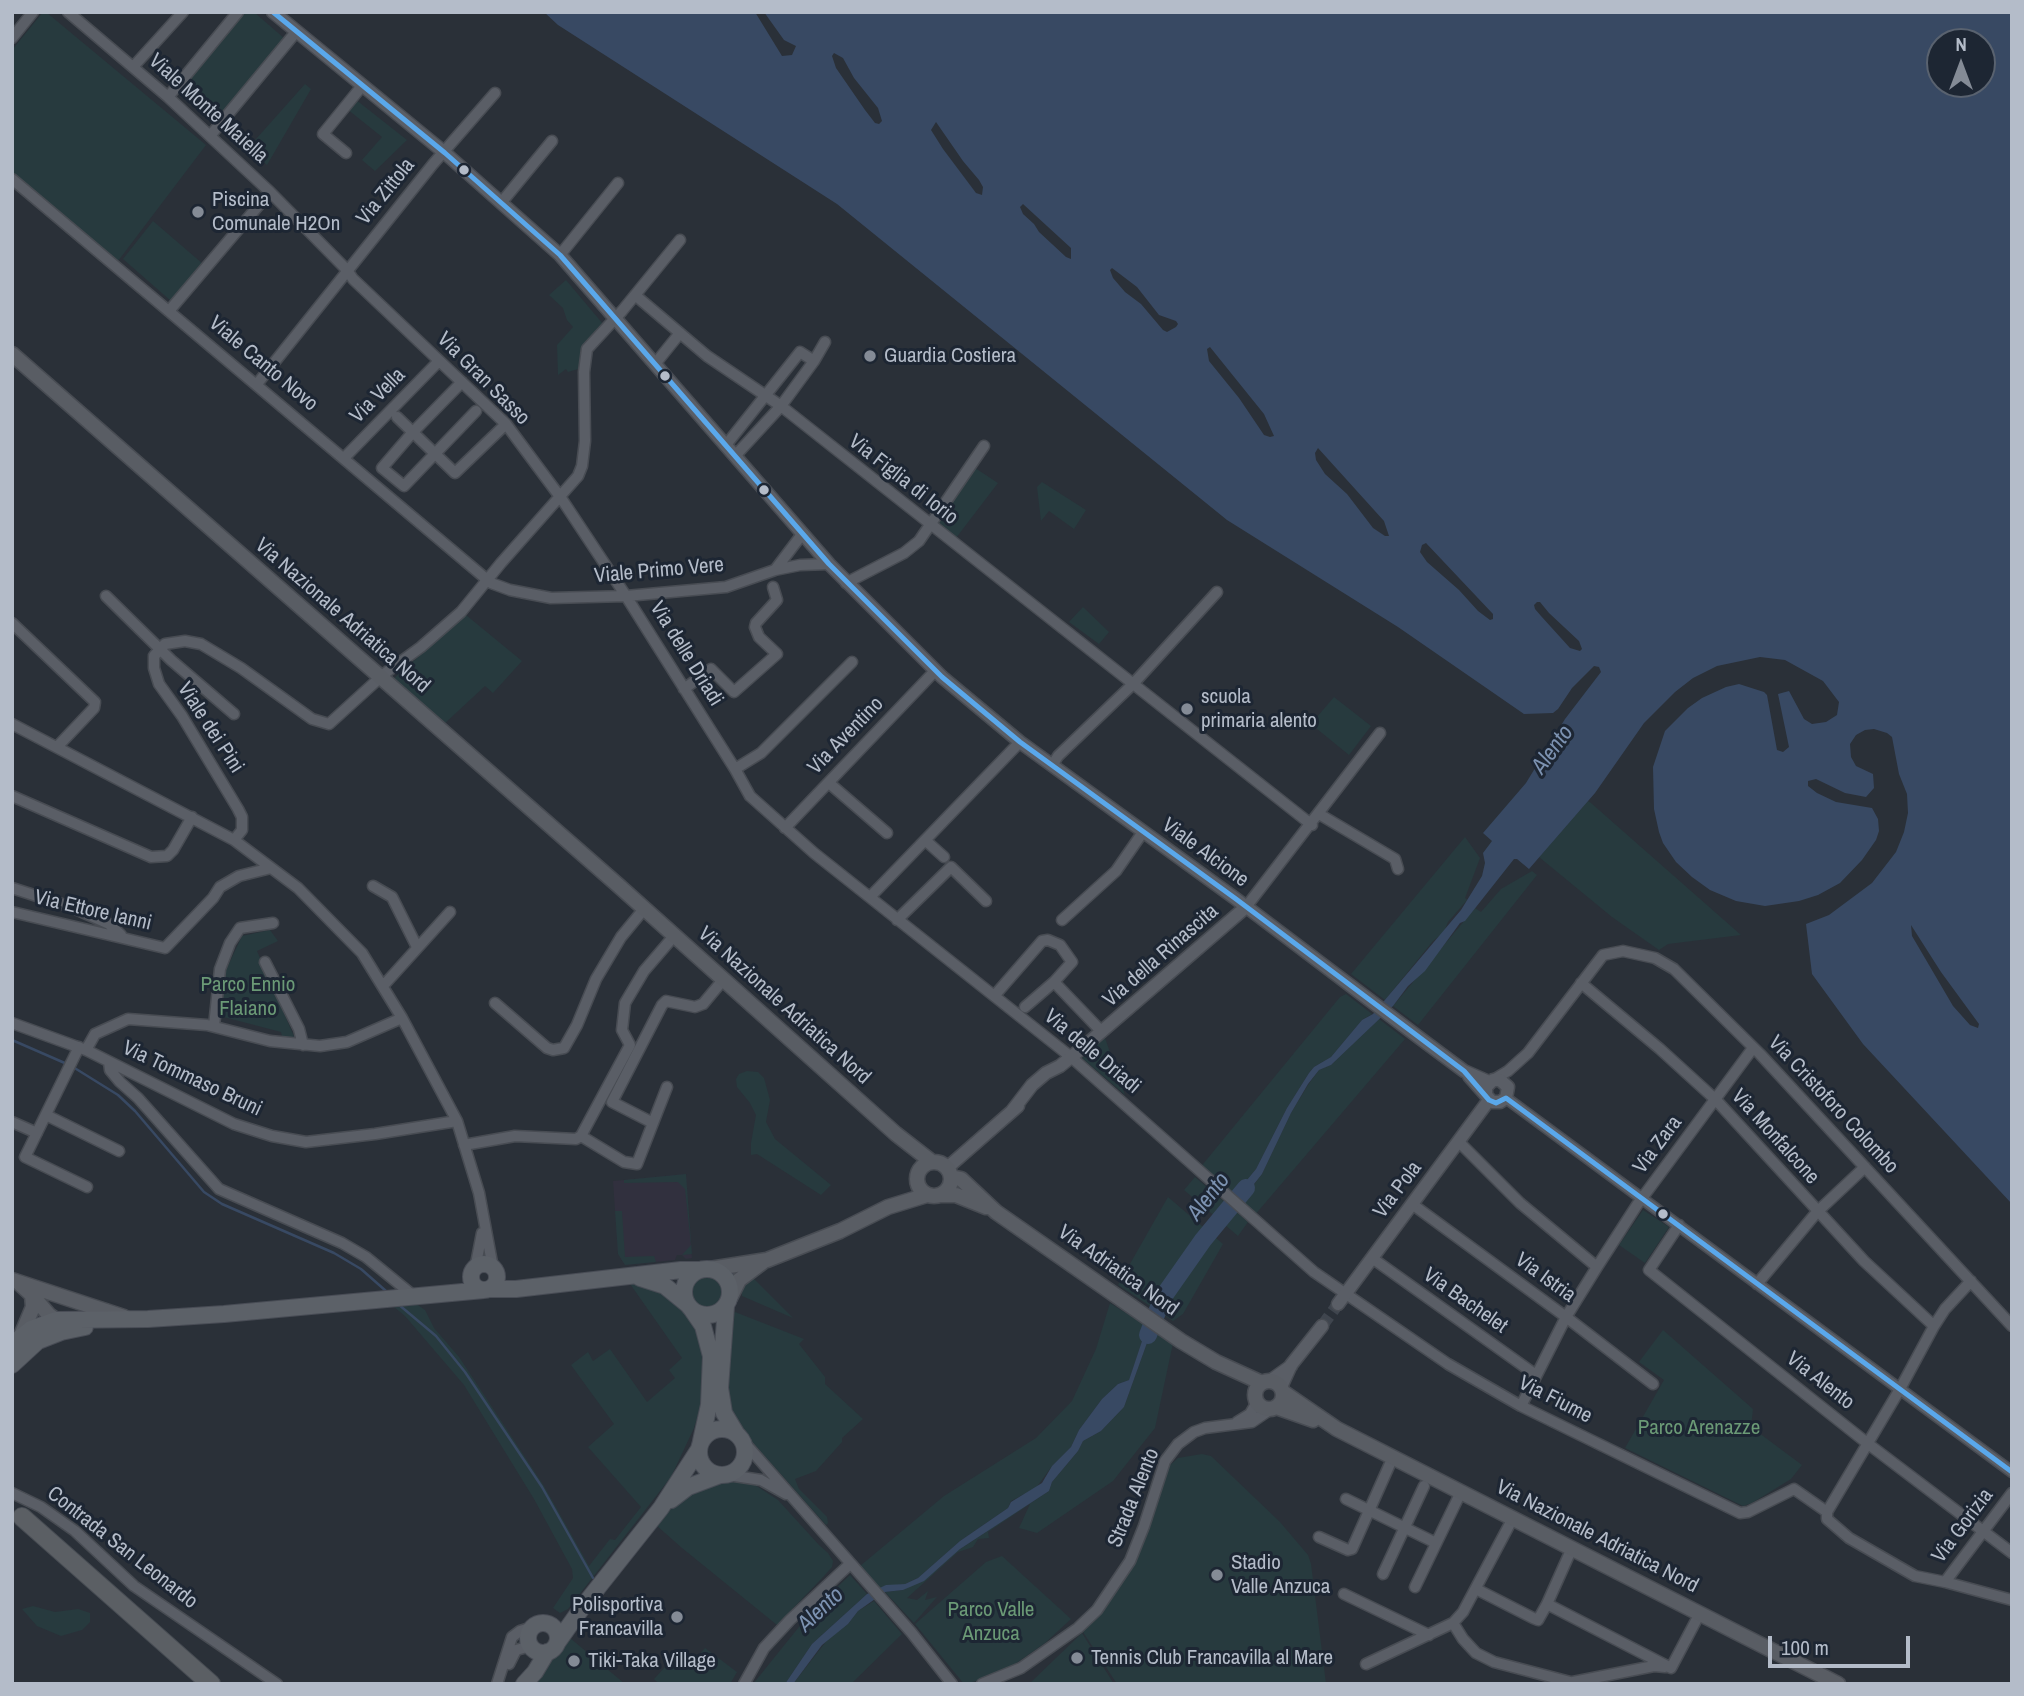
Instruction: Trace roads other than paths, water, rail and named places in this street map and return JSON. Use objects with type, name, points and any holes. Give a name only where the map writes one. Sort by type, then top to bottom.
[{"type":"highway","points":[[22,1517],[211,1684]]},
{"type":"highway","points":[[178,1654],[188,1674],[198,1684]]},
{"type":"highway","points":[[178,1654],[198,1661],[226,1684]]},
{"type":"main road","name":"Via Nazionale Adriatica Nord","points":[[12,354],[896,1134],[932,1162]]},
{"type":"main road","name":"Via Nazionale Adriatica Nord","points":[[896,1134],[912,1159],[917,1180]]},
{"type":"main road","points":[[16,1346],[38,1326],[56,1320],[239,1313],[542,1286],[766,1260],[840,1231],[892,1206],[934,1195],[949,1187],[949,1172],[941,1163],[932,1162],[922,1167],[917,1180],[892,1206]]},
{"type":"main road","name":"Via Adriatica Nord","points":[[949,1172],[961,1179],[996,1212],[1181,1340],[1269,1395]]},
{"type":"main road","points":[[917,1180],[922,1192],[934,1195]]},
{"type":"main road","name":"Via Adriatica Nord","points":[[934,1195],[956,1195],[996,1212]]},
{"type":"main road","points":[[661,1508],[688,1487],[735,1472],[744,1461],[746,1448],[724,1413],[719,1388],[728,1302],[729,1282],[718,1271],[704,1269],[686,1280],[684,1288],[689,1307],[706,1316],[720,1312],[728,1302],[743,1276],[766,1260]]},
{"type":"main road","points":[[437,1295],[485,1264],[518,1281],[542,1286]]},
{"type":"main road","points":[[486,1289],[495,1284],[494,1269]]},
{"type":"main road","points":[[474,1271],[474,1284],[486,1289]]},
{"type":"main road","points":[[627,1276],[665,1286],[689,1307],[703,1326],[711,1356],[709,1405],[700,1445],[702,1464],[706,1469],[724,1475]]},
{"type":"main road","points":[[12,1365],[29,1347],[53,1329],[56,1320],[54,1305],[14,1280]]},
{"type":"main road","points":[[37,1292],[129,1318]]},
{"type":"main road","points":[[16,1346],[37,1292]]},
{"type":"main road","points":[[46,1336],[129,1318]]},
{"type":"main road","points":[[56,1320],[75,1329]]},
{"type":"main road","name":"Via Nazionale Adriatica Nord","points":[[1269,1395],[1838,1684]]},
{"type":"main road","points":[[542,1648],[569,1630],[579,1612],[661,1508],[700,1445],[713,1430],[729,1429],[739,1437]]},
{"type":"main road","points":[[542,1648],[529,1634],[540,1625],[579,1612]]},
{"type":"main road","points":[[523,1684],[542,1648],[558,1634],[540,1625]]},
{"type":"street","points":[[12,38],[33,12]]},
{"type":"street","name":"Viale Monte Maiella","points":[[68,12],[168,97],[271,192],[347,270]]},
{"type":"street","points":[[132,67],[183,12]]},
{"type":"street","points":[[168,97],[238,12]]},
{"type":"street","name":"Viale Alcione","points":[[274,12],[445,153],[561,255],[846,583],[935,671],[1020,742],[1489,1089]]},
{"type":"street","points":[[210,136],[296,32]]},
{"type":"street","points":[[346,153],[323,134],[362,86]]},
{"type":"street","name":"Via Zittola","points":[[257,384],[347,270],[495,93]]},
{"type":"street","points":[[501,202],[552,141]]},
{"type":"street","name":"Viale Canto Novo","points":[[12,179],[487,581]]},
{"type":"street","points":[[561,255],[618,183]]},
{"type":"street","points":[[169,312],[271,192]]},
{"type":"street","points":[[160,649],[165,644],[201,644],[312,719],[329,724],[461,612],[579,476],[585,441],[585,354],[589,345],[615,319],[680,240]]},
{"type":"street","name":"Via Gran Sasso","points":[[347,270],[353,279],[506,424],[561,498],[626,596]]},
{"type":"street","name":"Via Figlia di Iorio","points":[[635,295],[707,356],[781,406],[1312,825]]},
{"type":"street","points":[[655,364],[682,335]]},
{"type":"street","points":[[735,456],[781,406],[825,342]]},
{"type":"street","points":[[726,445],[800,352],[814,361]]},
{"type":"street","name":"Via Vella","points":[[344,458],[439,362]]},
{"type":"street","points":[[461,383],[382,468],[404,486],[476,411]]},
{"type":"street","points":[[397,417],[454,473],[506,424]]},
{"type":"street","points":[[846,583],[904,553],[919,541],[984,446]]},
{"type":"street","points":[[775,570],[803,533]]},
{"type":"street","name":"Viale Primo Vere","points":[[487,581],[510,590],[543,597],[626,596],[726,587],[775,570],[800,565],[829,564]]},
{"type":"street","points":[[684,688],[711,669],[734,692],[777,654],[755,631],[756,623],[777,600],[773,587]]},
{"type":"street","points":[[1052,766],[1058,756],[1133,684],[1217,592]]},
{"type":"street","points":[[106,596],[160,649],[234,714]]},
{"type":"street","name":"Via delle Driadi","points":[[626,596],[750,796],[897,920],[1072,1057],[1255,1221]]},
{"type":"street","points":[[12,623],[95,702],[94,708],[57,747]]},
{"type":"street","name":"Viale dei Pini","points":[[160,649],[154,656],[154,668],[159,684],[182,716],[242,817],[242,830],[234,840]]},
{"type":"street","points":[[735,769],[761,753],[852,662]]},
{"type":"street","name":"Via Aventino","points":[[785,828],[935,671]]},
{"type":"street","points":[[12,724],[234,840],[298,888],[362,953],[402,1018],[457,1121],[478,1194],[494,1269]]},
{"type":"street","name":"Via della Rinascita","points":[[949,1172],[1012,1111],[1038,1091],[1060,1066],[1246,907],[1312,825],[1380,733]]},
{"type":"street","points":[[870,897],[1020,742]]},
{"type":"street","points":[[829,783],[887,833]]},
{"type":"street","points":[[12,796],[151,857],[167,856],[192,817]]},
{"type":"street","points":[[1319,814],[1395,859],[1398,869]]},
{"type":"street","points":[[1062,920],[1116,871],[1143,832]]},
{"type":"street","points":[[925,840],[944,857]]},
{"type":"street","points":[[897,920],[951,867],[986,901]]},
{"type":"street","name":"Via Ettore Ianni","points":[[12,912],[166,948],[220,887],[239,876],[271,868]]},
{"type":"street","points":[[373,886],[392,897],[417,947]]},
{"type":"street","points":[[12,888],[71,907],[109,925],[123,937]]},
{"type":"street","points":[[495,1003],[547,1048],[564,1048],[577,1025],[596,979],[621,937],[644,909]]},
{"type":"street","points":[[383,986],[450,912]]},
{"type":"street","points":[[214,1026],[220,969],[230,943],[240,928],[273,923]]},
{"type":"street","points":[[464,1145],[515,1136],[576,1139],[581,1136],[630,1045],[622,1030],[625,1003],[644,971],[674,936]]},
{"type":"street","points":[[995,995],[1042,941],[1048,940],[1060,945],[1072,962],[1025,1007]]},
{"type":"street","name":"Via Cristoforo Colombo","points":[[1603,955],[1616,951],[1629,952],[1655,958],[1674,969],[1753,1048],[2012,1326]]},
{"type":"street","name":"Via Pola","points":[[1341,1299],[1459,1142],[1489,1089],[1528,1053],[1603,955]]},
{"type":"street","points":[[265,962],[299,1029],[303,1045]]},
{"type":"street","points":[[653,1123],[612,1102],[662,1005],[666,1001],[695,1007],[703,1004],[723,980]]},
{"type":"street","points":[[1054,982],[1101,1032]]},
{"type":"street","name":"Via Monfalcone","points":[[1581,983],[1716,1100],[1864,1261],[1934,1326]]},
{"type":"street","points":[[87,1187],[25,1157],[70,1065],[95,1034],[128,1019],[214,1026],[270,1041],[320,1046],[347,1042],[402,1018]]},
{"type":"street","name":"Via Tommaso Bruni","points":[[13,1026],[83,1049],[234,1124],[272,1136],[306,1142],[457,1121]]},
{"type":"street","name":"Via Zara","points":[[1521,1406],[1566,1317],[1597,1268],[1642,1199],[1753,1048]]},
{"type":"street","points":[[109,1062],[110,1070],[120,1083],[138,1098],[219,1189],[366,1257],[410,1298]]},
{"type":"street","points":[[1500,1080],[1506,1084],[1506,1098],[1496,1102],[1489,1089],[1500,1080]]},
{"type":"street","points":[[581,1136],[624,1162],[637,1164],[667,1087]]},
{"type":"street","points":[[1506,1098],[2012,1472]]},
{"type":"street","points":[[46,1115],[119,1150]]},
{"type":"street","points":[[12,1122],[37,1133]]},
{"type":"street","points":[[1459,1142],[1520,1203],[1597,1268]]},
{"type":"street","points":[[1757,1284],[1817,1212],[1865,1167]]},
{"type":"street","name":"Via Istria","points":[[1412,1204],[1653,1384]]},
{"type":"street","name":"Via Fiume","points":[[1255,1221],[1341,1299],[1521,1406],[1740,1513],[1748,1512],[1794,1489],[1827,1512],[1827,1519],[1849,1538],[1915,1576],[2012,1600]]},
{"type":"street","name":"Via Alento","points":[[1679,1225],[1649,1270],[1867,1443],[2012,1553]]},
{"type":"street","points":[[474,1271],[484,1226]]},
{"type":"street","name":"Via Bachelet","points":[[1372,1258],[1536,1375]]},
{"type":"street","points":[[1827,1512],[1934,1326],[1945,1309],[1971,1281]]},
{"type":"street","points":[[1269,1395],[1322,1326]]},
{"type":"street","name":"Strada Alento","points":[[982,1684],[1021,1668],[1078,1628],[1097,1610],[1130,1560],[1144,1526],[1159,1476],[1172,1450],[1194,1432],[1237,1422],[1252,1422],[1269,1395]]},
{"type":"street","points":[[739,1437],[911,1632],[952,1684]]},
{"type":"street","points":[[1319,1537],[1348,1550],[1352,1549],[1392,1457]]},
{"type":"street","points":[[724,1475],[761,1480],[792,1497]]},
{"type":"street","points":[[1383,1574],[1424,1486]]},
{"type":"street","points":[[1415,1587],[1461,1492]]},
{"type":"street","name":"Contrada San Leonardo","points":[[12,1493],[41,1507],[75,1531],[134,1586],[277,1684]]},
{"type":"street","name":"Via Gorizia","points":[[1945,1582],[2012,1493]]},
{"type":"street","points":[[1346,1499],[1436,1543]]},
{"type":"street","points":[[1366,1664],[1453,1623],[1463,1612],[1513,1518]]},
{"type":"street","points":[[1476,1589],[1538,1620],[1572,1548]]},
{"type":"street","points":[[744,1684],[764,1648],[850,1564]]},
{"type":"street","points":[[1344,1594],[1429,1635]]},
{"type":"street","points":[[1547,1604],[1671,1668]]},
{"type":"street","points":[[1671,1668],[1700,1613]]},
{"type":"street","points":[[1453,1623],[1476,1653],[1494,1662],[1576,1683],[1654,1666],[1671,1668]]},
{"type":"street","points":[[499,1684],[509,1641],[516,1633],[540,1625]]},
{"type":"street","points":[[499,1684],[513,1653],[519,1647],[542,1648]]},
{"type":"street","points":[[1010,1684],[1021,1668]]},
{"type":"street","points":[[1595,1684],[1671,1668]]},
{"type":"water","points":[[544,12],[2012,12],[2012,1204],[1863,1044],[1812,974],[1806,924],[1829,915],[1872,883],[1896,852],[1904,832],[1908,813],[1907,794],[1899,774],[1892,737],[1874,729],[1865,730],[1856,735],[1850,744],[1851,757],[1856,766],[1873,774],[1874,788],[1866,797],[1845,793],[1816,779],[1808,781],[1808,786],[1817,793],[1836,802],[1872,808],[1878,819],[1879,831],[1876,840],[1862,860],[1840,883],[1818,895],[1765,906],[1736,901],[1710,890],[1692,877],[1676,862],[1663,843],[1654,809],[1653,767],[1665,731],[1688,708],[1702,698],[1739,684],[1764,692],[1767,695],[1777,750],[1783,752],[1789,747],[1778,694],[1789,691],[1804,719],[1812,724],[1826,722],[1837,715],[1839,702],[1823,681],[1785,660],[1760,657],[1717,666],[1693,678],[1675,692],[1644,723],[1595,793],[1529,869],[1514,859],[1465,921],[1460,923],[1425,971],[1408,986],[1393,1006],[1331,1065],[1319,1070],[1291,1113],[1262,1174],[1239,1203],[1233,1197],[1256,1169],[1287,1108],[1309,1073],[1331,1057],[1362,1020],[1373,1014],[1461,910],[1482,876],[1485,863],[1483,853],[1492,841],[1483,833],[1526,783],[1565,719],[1601,672],[1599,667],[1594,666],[1572,688],[1553,713],[1524,714],[1398,627],[1227,520],[837,204],[558,25]]},
{"type":"water","points":[[1147,1326],[1152,1329],[1124,1407],[1101,1431],[1083,1441],[1052,1482],[1049,1491],[960,1549],[924,1581],[903,1590],[885,1592],[858,1611],[848,1624],[822,1645],[793,1684],[785,1684],[812,1644],[867,1594],[886,1585],[905,1584],[918,1578],[960,1541],[1008,1508],[1011,1502],[1042,1483],[1052,1466],[1071,1447],[1079,1430],[1102,1399],[1118,1384],[1129,1380]]},
{"type":"waterway","points":[[12,1040],[67,1064]]},
{"type":"waterway","points":[[73,1067],[118,1095],[135,1111],[204,1192],[222,1204],[334,1253],[361,1269],[386,1291]]},
{"type":"waterway","name":"Alento","points":[[1148,1335],[1163,1297],[1203,1240],[1246,1188]]},
{"type":"waterway","points":[[398,1304],[436,1336],[465,1372],[542,1487],[593,1578]]},
{"type":"tunnel","points":[[1322,1326],[1338,1304]]},
{"type":"place","name":"Piscina Comunale H2On","points":[[198,212]]},
{"type":"place","name":"Guardia Costiera","points":[[870,356]]},
{"type":"place","name":"scuola primaria alento","points":[[1187,709]]},
{"type":"place","name":"Stadio Valle Anzuca","points":[[1217,1575]]},
{"type":"place","name":"Polisportiva Francavilla","points":[[677,1617]]},
{"type":"place","name":"Tennis Club Francavilla al Mare","points":[[1077,1658]]},
{"type":"place","name":"Tiki-Taka Village","points":[[574,1661]]},
{"type":"park label","name":"Parco Ennio Flaiano","points":[[248,997]]},
{"type":"park label","name":"Parco Arenazze","points":[[1699,1428]]},
{"type":"park label","name":"Parco Valle Anzuca","points":[[991,1622]]}]
